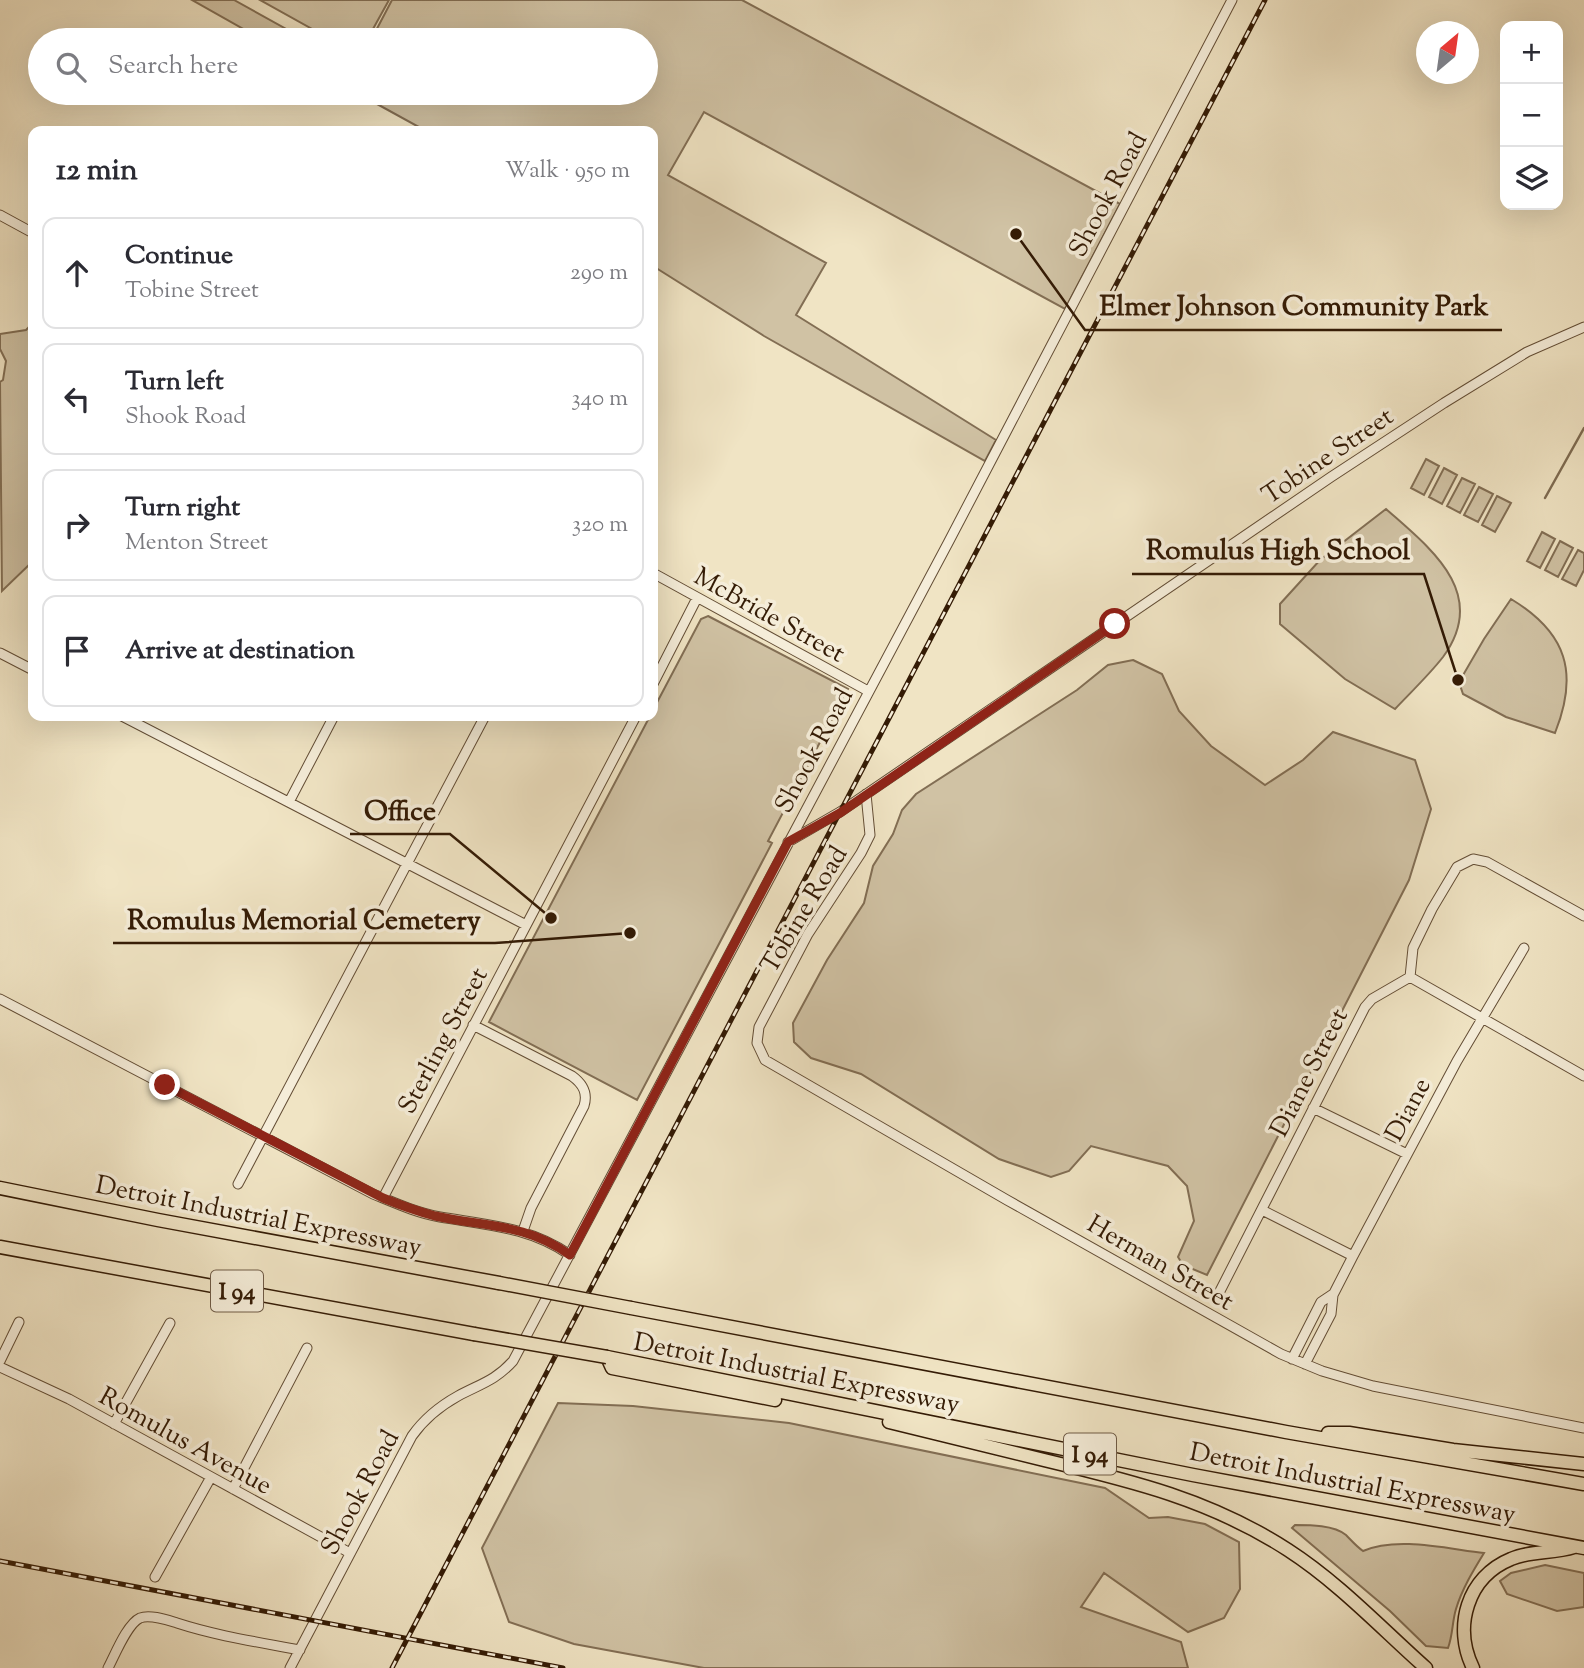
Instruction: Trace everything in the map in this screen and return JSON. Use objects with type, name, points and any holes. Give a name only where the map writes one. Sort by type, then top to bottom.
[{"type":"highway","name":"Detroit Industrial Expressway","points":[[0,1186],[171,1222],[1286,1432],[1584,1484]]},
{"type":"highway","name":"Detroit Industrial Expressway","points":[[0,1247],[607,1357],[1193,1475],[1580,1547]]},
{"type":"highway","points":[[607,1357],[612,1368],[882,1420],[1121,1478],[1188,1499],[1258,1532],[1297,1557],[1336,1586],[1426,1668]]},
{"type":"highway","points":[[1286,1432],[1349,1433],[1453,1450],[1584,1464]]},
{"type":"highway","points":[[1473,1668],[1468,1658],[1463,1630],[1467,1606],[1479,1582],[1490,1571],[1511,1558],[1540,1552],[1557,1553],[1580,1547]]},
{"type":"street","name":"Shook Road","points":[[290,1668],[417,1429],[448,1402],[490,1382],[513,1361],[948,543],[1232,0]]},
{"type":"street","points":[[0,215],[28,230]]},
{"type":"street","name":"Tobine Street","points":[[788,842],[840,813],[1424,416],[1508,363],[1584,327]]},
{"type":"street","name":"McBride Street","points":[[658,576],[868,691]]},
{"type":"street","points":[[658,674],[696,598]]},
{"type":"street","points":[[0,653],[28,667]]},
{"type":"street","points":[[132,721],[526,925]]},
{"type":"street","points":[[289,802],[331,721]]},
{"type":"street","points":[[238,1184],[482,721]]},
{"type":"street","name":"Sterling Street","points":[[383,1198],[633,721]]},
{"type":"street","name":"Tobine Road","points":[[757,1043],[760,1027],[808,934],[870,835],[866,794]]},
{"type":"street","points":[[1584,916],[1487,862],[1472,859],[1457,867],[1432,909],[1413,948],[1410,977],[1584,1076]]},
{"type":"street","name":"Diane","points":[[1305,1364],[1331,1314],[1333,1294],[1353,1256],[1407,1154],[1524,948]]},
{"type":"street","name":"Diane Street","points":[[1220,1291],[1365,1007],[1372,999],[1410,977]]},
{"type":"street","points":[[0,999],[383,1198],[437,1216],[523,1231],[552,1243],[570,1255]]},
{"type":"street","points":[[473,1025],[572,1076],[584,1090],[584,1107],[531,1208],[523,1231]]},
{"type":"street","name":"Herman Street","points":[[757,1043],[765,1060],[786,1073],[1292,1359],[1373,1386],[1584,1428]]},
{"type":"street","points":[[1313,1108],[1407,1154]]},
{"type":"street","points":[[1262,1210],[1353,1256]]},
{"type":"street","name":"Diane","points":[[1292,1359],[1321,1302],[1333,1294]]},
{"type":"street","points":[[0,1360],[19,1322]]},
{"type":"street","points":[[114,1424],[170,1323]]},
{"type":"street","points":[[233,1489],[307,1348]]},
{"type":"street","name":"Romulus Avenue","points":[[0,1367],[114,1424],[350,1553]]},
{"type":"street","points":[[155,1577],[211,1477]]},
{"type":"street","points":[[108,1668],[130,1628],[136,1620],[143,1617],[173,1621],[229,1637],[300,1650]]},
{"type":"shaded area","points":[[192,0],[234,0],[284,28],[242,28]]},
{"type":"shaded area","points":[[260,0],[389,0],[374,28],[310,28]]},
{"type":"shaded area","points":[[392,0],[742,0],[1120,204],[1065,309],[704,112],[668,175],[826,263],[796,315],[996,440],[985,461],[764,336],[658,269],[658,126],[417,126],[379,105],[658,105],[658,28],[377,28]]},
{"type":"shaded area","points":[[28,328],[28,566],[2,591],[0,382],[3,380],[6,361],[0,349],[0,334]]},
{"type":"shaded area","points":[[1426,459],[1439,466],[1424,495],[1411,488]]},
{"type":"shaded area","points":[[1444,468],[1457,475],[1442,504],[1429,497]]},
{"type":"shaded area","points":[[1462,478],[1475,484],[1460,513],[1447,506]]},
{"type":"shaded area","points":[[1479,487],[1493,494],[1478,522],[1464,515]]},
{"type":"shaded area","points":[[1497,496],[1511,503],[1495,532],[1482,525]]},
{"type":"shaded area","points":[[1386,509],[1436,556],[1449,574],[1457,592],[1460,612],[1456,634],[1443,657],[1395,709],[1345,679],[1280,624],[1280,604],[1320,560]]},
{"type":"shaded area","points":[[1542,532],[1555,539],[1540,568],[1527,561]]},
{"type":"shaded area","points":[[1560,541],[1573,548],[1558,577],[1545,570]]},
{"type":"shaded area","points":[[1578,550],[1584,553],[1584,570],[1576,586],[1562,579]]},
{"type":"shaded area","points":[[1511,599],[1545,626],[1563,656],[1566,692],[1555,733],[1506,717],[1463,694],[1459,682]]},
{"type":"shaded area","points":[[708,616],[848,689],[768,841],[772,843],[637,1100],[489,1022],[647,721],[658,721],[658,701],[701,619]]},
{"type":"shaded area","points":[[1133,660],[1162,674],[1179,711],[1211,746],[1265,785],[1303,760],[1333,732],[1415,760],[1431,809],[1409,880],[1207,1275],[1183,1265],[1178,1257],[1194,1221],[1187,1186],[1168,1166],[1091,1146],[1069,1171],[1051,1177],[999,1159],[861,1074],[811,1058],[794,1042],[793,1023],[827,960],[864,903],[873,866],[893,834],[902,810],[916,794],[1077,690],[1108,665]]},
{"type":"shaded area","points":[[558,1403],[633,1406],[789,1423],[1105,1488],[1149,1518],[1168,1517],[1205,1524],[1239,1542],[1240,1589],[1224,1618],[1188,1632],[1104,1573],[1081,1607],[1181,1642],[1188,1668],[704,1668],[574,1644],[509,1622],[482,1548]]},
{"type":"shaded area","points":[[1295,1525],[1335,1529],[1363,1551],[1391,1544],[1407,1544],[1484,1553],[1458,1602],[1448,1648],[1426,1646],[1390,1611],[1292,1528]]},
{"type":"shaded area","points":[[1545,1565],[1584,1573],[1584,1607],[1557,1611],[1507,1594],[1500,1581],[1511,1573]]},
{"type":"waterway","points":[[1545,498],[1584,428]]},
{"type":"railway","points":[[392,1668],[1265,0]]},
{"type":"railway","points":[[0,1561],[563,1668]]},
{"type":"place","name":"Elmer Johnson Community Park","points":[[1016,234]]},
{"type":"place","name":"Romulus High School","points":[[1458,680]]},
{"type":"place","name":"Office","points":[[551,918]]},
{"type":"place","name":"Romulus Memorial Cemetery","points":[[630,933]]},
{"type":"route","points":[[165,1085],[373,1194],[407,1208],[437,1216],[523,1231],[552,1243],[570,1255],[788,842],[840,813],[1115,624]]}]
